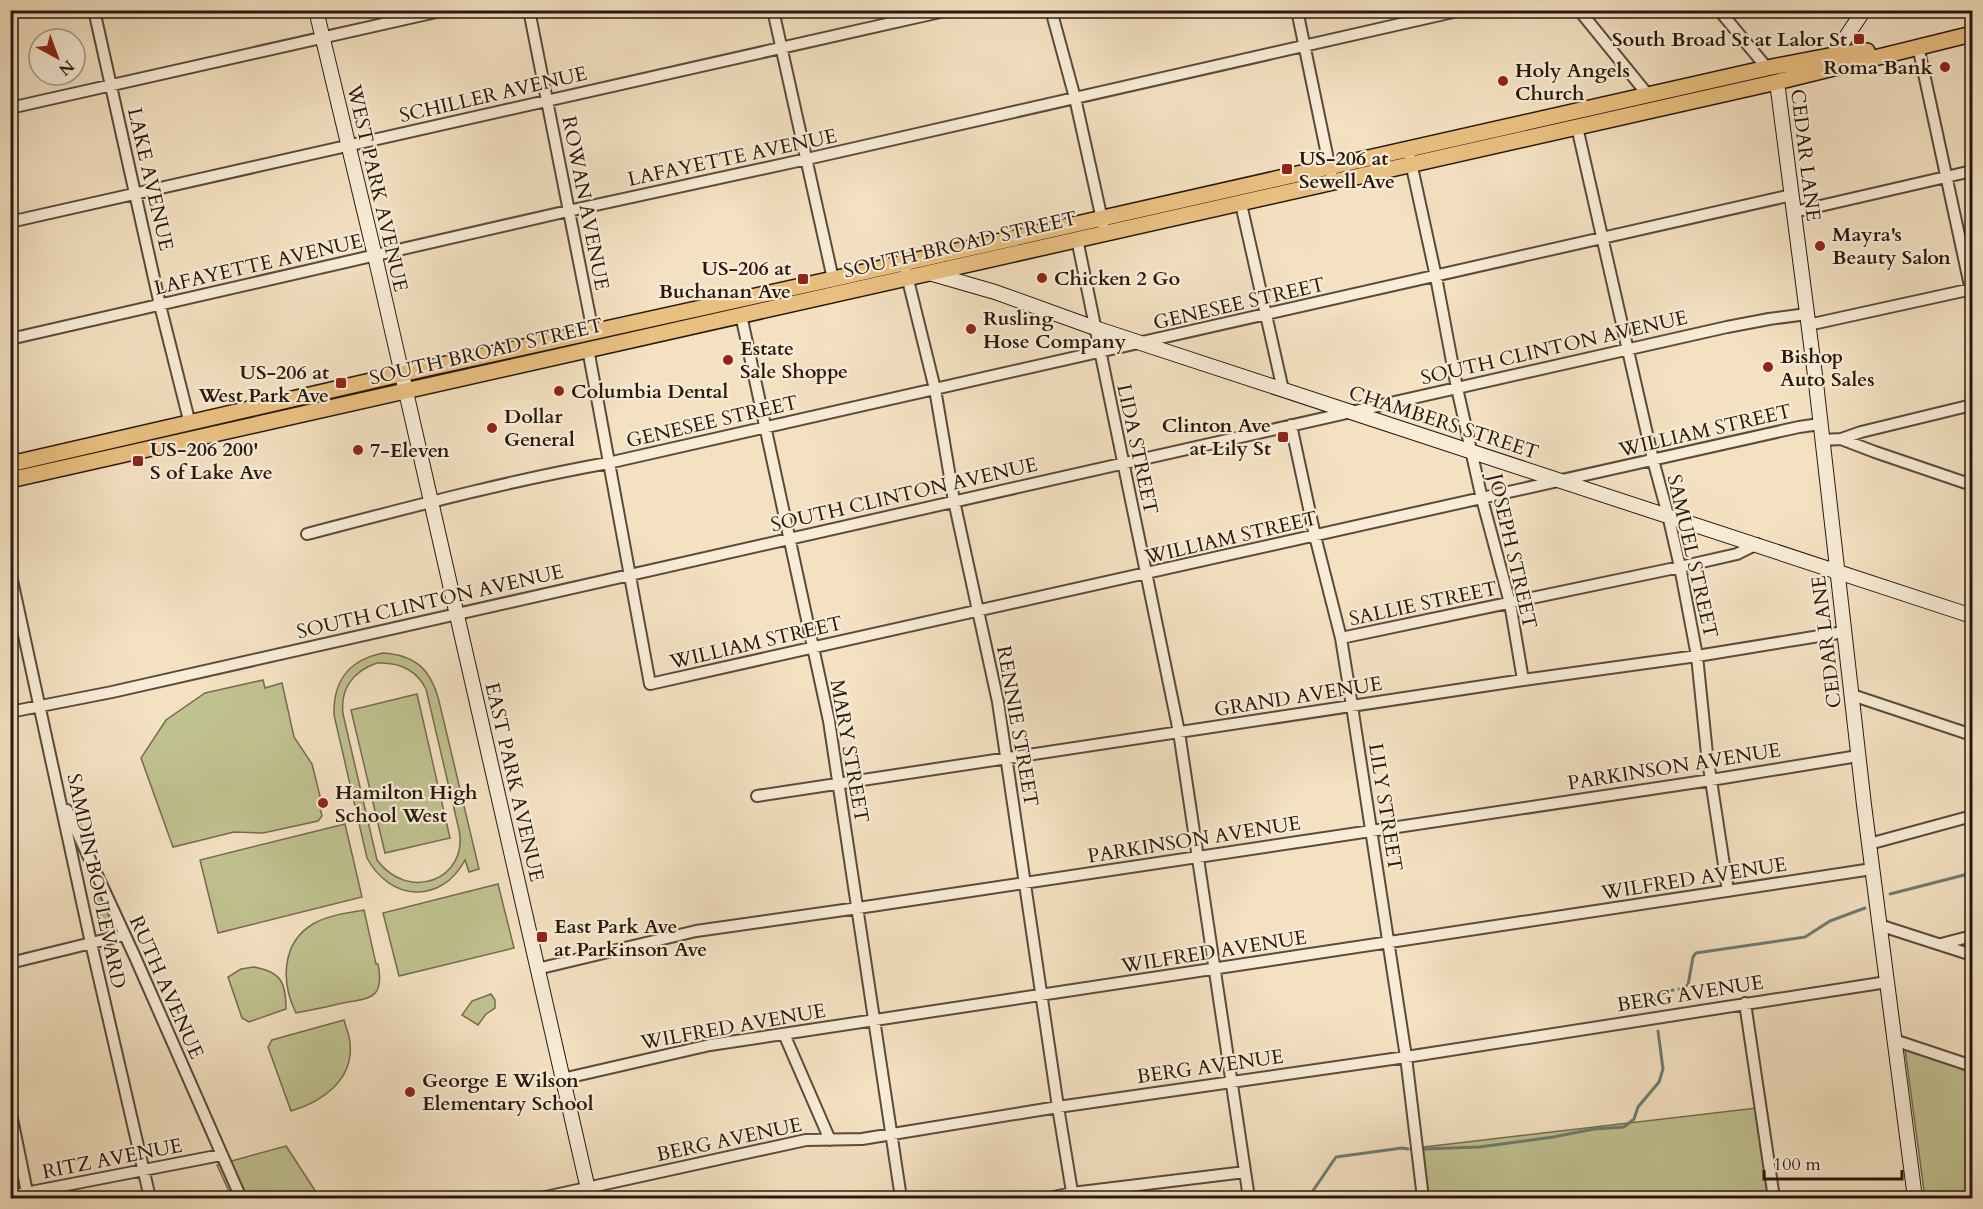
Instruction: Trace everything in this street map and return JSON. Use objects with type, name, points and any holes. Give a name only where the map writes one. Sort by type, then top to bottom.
[{"type":"main road","name":"SOUTH BROAD STREET","points":[[905,270],[928,273],[1077,239],[1103,226],[1241,204],[1777,82],[1972,34]]},
{"type":"main road","name":"SOUTH BROAD STREET","points":[[10,480],[741,315],[878,276],[1103,226],[1329,167],[1408,149],[1834,55],[1918,46]]},
{"type":"main road","name":"SOUTH BROAD STREET","points":[[10,464],[401,374],[833,279],[878,276]]},
{"type":"street","name":"LAKE AVENUE","points":[[94,10],[160,305],[190,424]]},
{"type":"street","name":"WEST PARK AVENUE","points":[[316,10],[401,374]]},
{"type":"street","points":[[10,108],[445,10]]},
{"type":"street","name":"ROWAN AVENUE","points":[[529,10],[593,332]]},
{"type":"street","points":[[773,10],[833,279]]},
{"type":"street","name":"SCHILLER AVENUE","points":[[10,222],[949,10]]},
{"type":"street","points":[[1051,10],[1075,98],[1103,226]]},
{"type":"street","points":[[1297,10],[1332,183]]},
{"type":"street","name":"LAFAYETTE AVENUE","points":[[10,339],[1462,10]]},
{"type":"street","points":[[1579,10],[1648,95]]},
{"type":"street","points":[[1719,10],[1767,69]]},
{"type":"street","points":[[1825,70],[1862,11]]},
{"type":"street","points":[[1918,46],[1972,291]]},
{"type":"street","name":"CEDAR LANE","points":[[1777,82],[1838,572],[1858,756],[1915,1198]]},
{"type":"street","name":"SAMUEL STREET","points":[[1577,127],[1653,460],[1680,567],[1697,656],[1711,780],[1728,891]]},
{"type":"street","name":"JOSEPH STREET","points":[[1408,149],[1457,388],[1482,499],[1510,603],[1523,680]]},
{"type":"street","points":[[1794,212],[1972,171]]},
{"type":"street","name":"GENESEE STREET","points":[[307,534],[569,470],[1436,277],[1792,195]]},
{"type":"street","points":[[1241,204],[1282,390]]},
{"type":"street","name":"LIDA STREET","points":[[1077,239],[1179,732],[1250,1198]]},
{"type":"street","name":"RENNIE STREET","points":[[905,270],[935,389],[954,501],[998,702],[1073,1196]]},
{"type":"street","name":"CHAMBERS STREET","points":[[928,273],[995,292],[1140,343],[1972,616]]},
{"type":"street","name":"SOUTH CLINTON AVENUE","points":[[10,712],[112,692],[1748,323],[1807,320],[1972,291]]},
{"type":"street","name":"MARY STREET","points":[[741,315],[829,721],[901,1198]]},
{"type":"street","points":[[588,349],[629,575]]},
{"type":"street","name":"EAST PARK AVENUE","points":[[401,374],[589,1193]]},
{"type":"street","points":[[1822,440],[1841,439],[1972,405]]},
{"type":"street","name":"WILLIAM STREET","points":[[629,575],[650,684],[1820,424]]},
{"type":"street","name":"LILY STREET","points":[[1291,425],[1315,536],[1341,638],[1406,1057],[1423,1198]]},
{"type":"street","points":[[1841,439],[1972,485]]},
{"type":"street","name":"SALLIE STREET","points":[[1341,638],[1680,567],[1737,554],[1757,544]]},
{"type":"street","name":"SAMDIN BOULEVARD","points":[[10,571],[91,943],[150,1198]]},
{"type":"street","name":"GRAND AVENUE","points":[[757,796],[1523,680],[1697,656],[1844,632]]},
{"type":"street","points":[[1852,695],[1972,735]]},
{"type":"street","name":"PARKINSON AVENUE","points":[[537,969],[696,931],[1711,780],[1858,756]]},
{"type":"street","name":"RUTH AVENUE","points":[[58,791],[241,1198]]},
{"type":"street","points":[[1869,844],[1972,816]]},
{"type":"street","name":"WILFRED AVENUE","points":[[562,1078],[710,1045],[1872,869]]},
{"type":"street","points":[[1879,925],[1972,955]]},
{"type":"street","points":[[10,963],[124,935]]},
{"type":"street","points":[[1940,944],[1972,936]]},
{"type":"street","name":"BERG AVENUE","points":[[541,1198],[589,1193],[806,1140],[862,1139],[1058,1107],[1406,1057],[1887,982]]},
{"type":"street","points":[[1745,1003],[1774,1198]]},
{"type":"street","points":[[784,1034],[830,1140]]},
{"type":"street","points":[[1894,1040],[1972,1066]]},
{"type":"street","points":[[10,1109],[28,1196]]},
{"type":"street","name":"RITZ AVENUE","points":[[10,1196],[28,1196],[221,1155]]},
{"type":"street","points":[[1048,1198],[1245,1172]]},
{"type":"green space","points":[[383,653],[395,654],[413,661],[432,681],[439,701],[479,869],[469,872],[465,860],[455,875],[443,885],[430,890],[416,892],[389,883],[367,858],[334,715],[334,703],[336,692],[345,674],[352,666],[371,656]],"holes":[[[377,663],[406,668],[417,676],[426,689],[459,830],[460,847],[455,861],[446,872],[434,880],[420,882],[405,880],[390,873],[377,860],[343,714],[344,697],[350,682],[361,671]]]},
{"type":"green space","points":[[263,680],[265,688],[282,683],[294,737],[312,764],[321,800],[322,816],[318,821],[263,833],[234,832],[173,847],[141,758],[166,720],[205,693]]},
{"type":"green space","points":[[417,694],[450,838],[385,853],[351,710]]},
{"type":"green space","points":[[345,824],[362,897],[218,933],[200,860]]},
{"type":"green space","points":[[498,884],[514,948],[399,976],[383,913]]},
{"type":"green space","points":[[101,895],[117,932],[105,934],[102,932],[96,901],[97,896]]},
{"type":"green space","points":[[364,910],[380,976],[377,990],[373,995],[361,1000],[296,1013],[286,977],[287,964],[295,942],[302,932],[325,918]]},
{"type":"green space","points":[[254,967],[276,975],[280,980],[285,992],[286,1009],[249,1022],[242,1018],[228,977],[241,969]]},
{"type":"green space","points":[[491,994],[495,1000],[495,1008],[486,1014],[478,1025],[462,1015],[472,1001]]},
{"type":"green space","points":[[344,1020],[350,1040],[347,1068],[334,1088],[314,1102],[291,1111],[268,1047],[272,1040]]},
{"type":"green space","points":[[1905,1049],[1972,1072],[1972,1198],[1925,1198]]},
{"type":"green space","points":[[1765,1107],[1775,1198],[1423,1198],[1416,1148]]},
{"type":"green space","points":[[286,1146],[320,1198],[232,1198],[217,1165]]},
{"type":"waterway","points":[[1890,894],[1972,873]]},
{"type":"waterway","points":[[1679,989],[1688,985],[1693,957],[1696,953],[1805,937],[1830,921],[1865,908]]},
{"type":"waterway","points":[[1655,1004],[1656,995],[1673,990]]},
{"type":"waterway","points":[[1424,1149],[1479,1147],[1594,1129],[1624,1127],[1634,1119],[1638,1107],[1659,1082],[1663,1069],[1658,1031]]},
{"type":"waterway","points":[[1308,1198],[1336,1157],[1408,1149]]},
{"type":"place","name":"South Broad St at Lalor St","points":[[1859,39]]},
{"type":"place","name":"Roma Bank","points":[[1945,67]]},
{"type":"place","name":"Holy Angels Church","points":[[1503,81]]},
{"type":"place","name":"US-206 at Sewell Ave","points":[[1287,169]]},
{"type":"place","name":"Mayra's Beauty Salon","points":[[1820,246]]},
{"type":"place","name":"Chicken 2 Go","points":[[1042,278]]},
{"type":"place","name":"US-206 at Buchanan Ave","points":[[803,279]]},
{"type":"place","name":"Rusling Hose Company","points":[[971,329]]},
{"type":"place","name":"Estate Sale Shoppe","points":[[728,360]]},
{"type":"place","name":"Bishop Auto Sales","points":[[1768,367]]},
{"type":"place","name":"US-206 at West Park Ave","points":[[341,383]]},
{"type":"place","name":"Columbia Dental","points":[[559,391]]},
{"type":"place","name":"Dollar General","points":[[492,428]]},
{"type":"place","name":"Clinton Ave at Lily St","points":[[1283,437]]},
{"type":"place","name":"7-Eleven","points":[[358,450]]},
{"type":"place","name":"US-206 200' S of Lake Ave","points":[[138,461]]},
{"type":"place","name":"Hamilton High School West","points":[[323,803]]},
{"type":"place","name":"East Park Ave at Parkinson Ave","points":[[542,937]]},
{"type":"place","name":"George E Wilson Elementary School","points":[[410,1092]]}]
